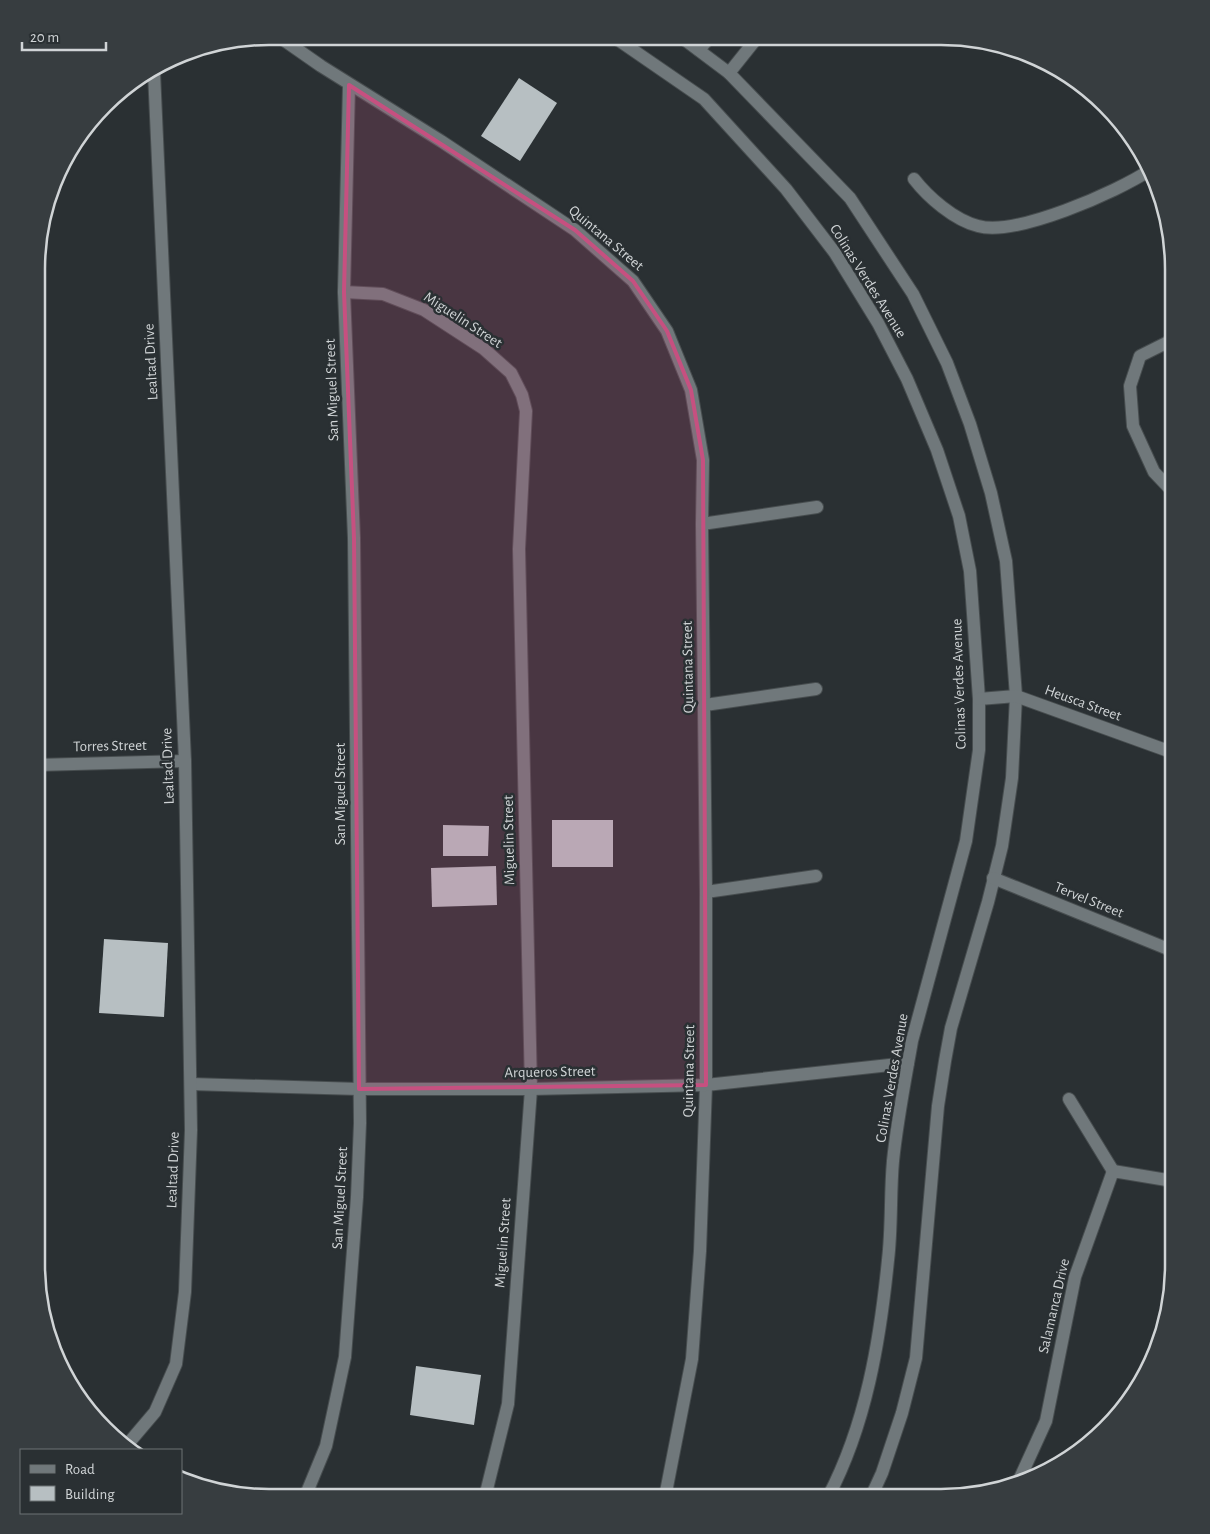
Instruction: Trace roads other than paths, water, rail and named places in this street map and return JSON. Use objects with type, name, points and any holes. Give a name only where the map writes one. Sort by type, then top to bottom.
[{"type":"street","name":"Quintana Street","points":[[291,45],[349,85],[441,141],[575,230],[634,281],[668,330],[691,390],[703,460],[706,1085],[700,1251],[692,1359],[667,1489]]},
{"type":"street","name":"Colinas Verdes Avenue","points":[[626,45],[704,99],[786,189],[835,253],[878,323],[911,388],[937,450],[959,516],[970,572],[979,699],[979,750],[966,841],[912,1041],[908,1063],[893,1161],[888,1260],[874,1367],[858,1425],[843,1469],[832,1489]]},
{"type":"street","name":"Colinas Verdes Avenue","points":[[692,45],[729,73],[850,198],[913,294],[947,363],[970,424],[991,493],[1006,560],[1016,696],[1012,778],[1002,846],[988,902],[951,1028],[938,1106],[916,1358],[899,1421],[882,1473],[875,1489]]},
{"type":"street","points":[[699,50],[704,45]]},
{"type":"street","points":[[729,73],[751,45]]},
{"type":"street","name":"Lealtad Drive","points":[[130,1441],[155,1412],[176,1364],[184,1292],[191,1084],[184,761],[154,77]]},
{"type":"street","name":"San Miguel Street","points":[[309,1489],[326,1446],[345,1357],[357,1197],[360,1123],[354,538],[344,292],[349,85]]},
{"type":"street","points":[[914,179],[924,192],[938,204],[963,220],[977,226],[992,228],[1019,225],[1097,198],[1144,173]]},
{"type":"street","name":"Miguelin Street","points":[[344,292],[383,294],[424,310],[484,350],[511,373],[522,395],[526,411],[519,549],[530,1089],[508,1404],[486,1489]]},
{"type":"street","points":[[1165,344],[1140,356],[1130,386],[1133,426],[1154,472],[1165,484]]},
{"type":"street","points":[[702,524],[817,506]]},
{"type":"street","points":[[705,705],[816,689]]},
{"type":"street","name":"Heusca Street","points":[[979,699],[1016,696],[1165,750]]},
{"type":"street","name":"Torres Street","points":[[45,765],[184,761]]},
{"type":"street","points":[[706,892],[816,876]]},
{"type":"street","name":"Tervel Street","points":[[993,878],[1165,949]]},
{"type":"street","name":"Arqueros Street","points":[[191,1084],[359,1089],[530,1089],[706,1085],[908,1063]]},
{"type":"street","points":[[1069,1099],[1113,1171],[1165,1180]]},
{"type":"street","name":"Salamanca Drive","points":[[1022,1474],[1046,1420],[1075,1277],[1113,1171]]}]
